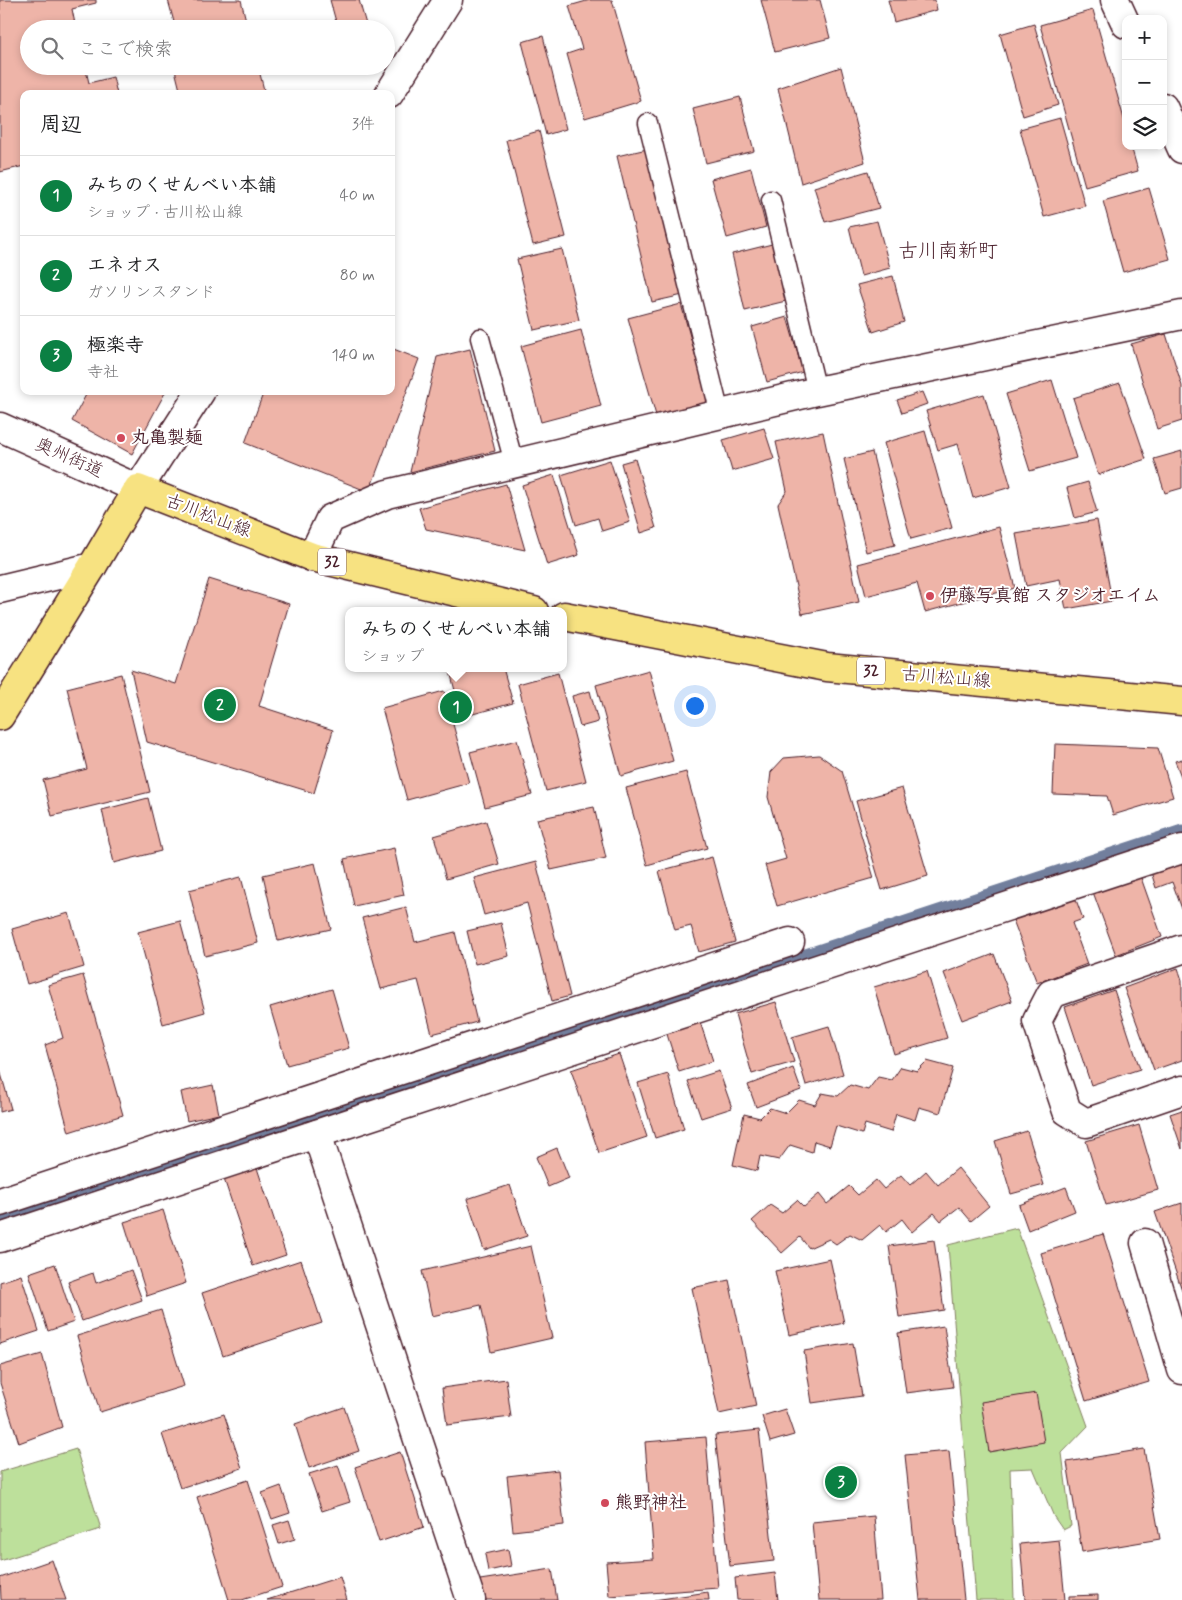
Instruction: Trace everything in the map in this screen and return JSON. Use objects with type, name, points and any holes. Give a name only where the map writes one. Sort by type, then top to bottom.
[{"type":"main road","name":"古川松山線","points":[[138,489],[312,557],[518,607]]},
{"type":"main road","points":[[0,716],[138,489]]},
{"type":"main road","name":"古川松山線","points":[[567,617],[827,667],[1182,701]]},
{"type":"street","points":[[392,90],[448,0]]},
{"type":"street","points":[[1115,0],[1122,15]]},
{"type":"street","points":[[1167,117],[1182,150]]},
{"type":"street","points":[[312,557],[330,519],[388,494],[817,391],[1182,315]]},
{"type":"street","points":[[138,489],[198,395]]},
{"type":"street","name":"奥州街道","points":[[0,427],[138,489]]},
{"type":"street","points":[[0,589],[92,567]]},
{"type":"street","points":[[0,1238],[176,1162],[387,1093],[1182,849]]},
{"type":"street","points":[[0,1202],[176,1162],[317,1134],[387,1093],[790,942]]},
{"type":"street","points":[[1182,950],[1050,994],[1037,1021],[1067,1111],[1086,1123],[1182,1090]]},
{"type":"street","points":[[317,1134],[471,1600]]},
{"type":"street","points":[[1146,1243],[1182,1370]]},
{"type":"lane","points":[[648,123],[720,414]]},
{"type":"lane","points":[[771,200],[817,391]]},
{"type":"lane","points":[[480,338],[514,464]]},
{"type":"green space","points":[[1017,1228],[1088,1426],[1062,1453],[1071,1526],[1063,1530],[1054,1517],[1033,1468],[1010,1469],[1014,1600],[976,1600],[948,1245]]},
{"type":"green space","points":[[76,1449],[101,1529],[0,1561],[0,1472]]},
{"type":"building","points":[[0,0],[96,0],[96,3],[72,9],[74,20],[20,20],[20,75],[87,75],[89,83],[113,77],[116,90],[20,90],[20,167],[0,172]]},
{"type":"building","points":[[168,0],[241,0],[246,20],[173,20]]},
{"type":"building","points":[[330,0],[359,0],[365,20],[336,20]]},
{"type":"building","points":[[590,0],[612,0],[641,101],[585,118],[567,54],[582,49],[569,6]]},
{"type":"building","points":[[761,0],[820,0],[830,38],[775,52]]},
{"type":"building","points":[[888,0],[935,0],[937,10],[894,22]]},
{"type":"building","points":[[1093,10],[1122,112],[1122,150],[1132,150],[1138,171],[1085,186],[1040,25]]},
{"type":"building","points":[[1034,24],[1058,105],[1023,116],[1000,34]]},
{"type":"building","points":[[543,36],[566,129],[546,135],[522,42]]},
{"type":"building","points":[[841,67],[865,162],[801,183],[778,88]]},
{"type":"building","points":[[176,75],[260,75],[264,90],[180,90]]},
{"type":"building","points":[[740,97],[754,151],[706,163],[693,109]]},
{"type":"building","points":[[1060,118],[1085,206],[1044,217],[1020,129]]},
{"type":"building","points":[[539,131],[566,237],[533,245],[506,140]]},
{"type":"building","points":[[647,149],[683,295],[652,302],[617,156]]},
{"type":"building","points":[[751,168],[766,227],[727,238],[711,179]]},
{"type":"building","points":[[868,171],[879,208],[825,222],[814,187]]},
{"type":"building","points":[[1149,188],[1170,259],[1123,272],[1103,201]]},
{"type":"building","points":[[877,221],[890,268],[861,276],[849,227]]},
{"type":"building","points":[[772,244],[786,301],[745,311],[732,254]]},
{"type":"building","points":[[562,249],[579,320],[534,330],[517,259]]},
{"type":"building","points":[[893,276],[904,322],[873,332],[857,285]]},
{"type":"building","points":[[681,304],[709,404],[657,419],[628,318]]},
{"type":"building","points":[[787,317],[803,372],[767,382],[752,327]]},
{"type":"building","points":[[581,330],[601,406],[541,422],[521,346]]},
{"type":"building","points":[[1166,334],[1182,386],[1182,421],[1157,429],[1131,344]]},
{"type":"building","points":[[470,349],[495,451],[410,472],[437,357]]},
{"type":"building","points":[[395,350],[419,359],[369,492],[245,443],[263,395],[395,395]]},
{"type":"building","points":[[1052,380],[1076,458],[1030,471],[1006,394]]},
{"type":"building","points":[[1120,383],[1146,459],[1098,475],[1073,398]]},
{"type":"building","points":[[922,392],[927,404],[902,413],[897,400]]},
{"type":"building","points":[[984,394],[1011,487],[973,498],[958,444],[938,450],[926,411]]},
{"type":"building","name":"丸亀製麺","points":[[86,395],[164,395],[132,454],[72,421]]},
{"type":"building","points":[[764,428],[774,459],[732,471],[723,440]]},
{"type":"building","points":[[925,431],[952,528],[911,539],[884,443]]},
{"type":"building","points":[[823,432],[859,602],[802,614],[778,504],[787,491],[776,442]]},
{"type":"building","points":[[1182,451],[1182,488],[1165,493],[1154,459]]},
{"type":"building","points":[[872,452],[895,545],[866,552],[844,459]]},
{"type":"building","points":[[635,459],[656,528],[641,533],[621,463]]},
{"type":"building","points":[[610,460],[630,522],[602,531],[598,518],[576,525],[561,475]]},
{"type":"building","points":[[554,475],[579,555],[547,565],[522,485]]},
{"type":"building","points":[[1088,482],[1097,512],[1075,518],[1067,488]]},
{"type":"building","points":[[506,484],[525,550],[426,529],[419,508]]},
{"type":"building","points":[[1097,520],[1112,601],[1066,609],[1060,579],[1026,586],[1016,534]]},
{"type":"building","points":[[999,527],[1015,588],[925,612],[917,583],[866,596],[858,564]]},
{"type":"building","points":[[209,579],[289,604],[259,706],[333,730],[314,793],[147,742],[131,670],[176,684]]},
{"type":"building","points":[[649,670],[673,761],[621,776],[596,685]]},
{"type":"building","points":[[450,672],[504,672],[513,703],[462,717]]},
{"type":"building","points":[[558,673],[586,781],[546,791],[518,684]]},
{"type":"building","points":[[121,674],[150,792],[52,816],[43,780],[87,769],[67,688]]},
{"type":"building","points":[[444,691],[469,783],[407,800],[382,708]]},
{"type":"building","points":[[590,691],[598,722],[580,727],[572,696]]},
{"type":"building","points":[[517,740],[532,795],[485,807],[470,752]]},
{"type":"building","points":[[1055,744],[1158,748],[1173,797],[1113,815],[1107,796],[1053,794]]},
{"type":"building","points":[[819,755],[842,771],[874,878],[777,906],[765,865],[786,859],[768,797],[771,772],[784,758]]},
{"type":"building","points":[[1182,759],[1182,779],[1175,761]]},
{"type":"building","points":[[686,772],[707,848],[647,865],[626,788]]},
{"type":"building","points":[[902,788],[928,876],[882,890],[856,801]]},
{"type":"building","points":[[148,798],[161,851],[114,863],[102,810]]},
{"type":"building","points":[[594,807],[606,858],[551,870],[537,819]]},
{"type":"building","points":[[486,821],[499,864],[446,879],[434,836]]},
{"type":"building","points":[[394,848],[404,895],[354,906],[344,859]]},
{"type":"building","points":[[712,857],[735,942],[699,952],[691,926],[675,930],[659,871]]},
{"type":"building","points":[[1182,861],[1182,909],[1172,882],[1156,888],[1151,872]]},
{"type":"building","points":[[536,862],[570,996],[552,1001],[527,903],[484,915],[474,878]]},
{"type":"building","points":[[315,863],[331,929],[278,941],[263,875]]},
{"type":"building","points":[[1140,875],[1162,937],[1116,955],[1093,892]]},
{"type":"building","points":[[241,877],[258,943],[205,956],[189,890]]},
{"type":"building","points":[[1075,897],[1083,919],[1072,923],[1087,964],[1037,983],[1013,920]]},
{"type":"building","points":[[406,907],[415,942],[455,932],[477,1022],[432,1034],[418,980],[381,989],[362,918]]},
{"type":"building","points":[[69,913],[84,967],[27,984],[12,929]]},
{"type":"building","points":[[180,921],[205,1012],[163,1024],[138,932]]},
{"type":"building","points":[[501,923],[509,956],[475,964],[467,931]]},
{"type":"building","points":[[994,954],[1012,1001],[962,1020],[944,973]]},
{"type":"building","points":[[1178,968],[1182,980],[1182,1060],[1154,1070],[1124,988]]},
{"type":"building","points":[[927,971],[947,1038],[894,1054],[874,987]]},
{"type":"building","points":[[83,975],[123,1115],[69,1132],[45,1045],[63,1038],[48,985]]},
{"type":"building","points":[[332,989],[349,1048],[287,1065],[270,1007]]},
{"type":"building","points":[[1114,990],[1140,1069],[1091,1085],[1065,1007]]},
{"type":"building","points":[[776,1002],[794,1062],[752,1074],[735,1014]]},
{"type":"building","points":[[698,1016],[713,1061],[679,1072],[665,1028]]},
{"type":"building","points":[[829,1026],[843,1074],[806,1085],[792,1037]]},
{"type":"building","points":[[619,1054],[647,1137],[599,1153],[571,1070]]},
{"type":"building","points":[[927,1061],[953,1068],[940,1113],[919,1107],[915,1120],[896,1114],[891,1132],[865,1124],[862,1134],[836,1126],[830,1146],[814,1141],[812,1152],[790,1145],[779,1160],[760,1156],[757,1171],[733,1165],[744,1114],[760,1118],[770,1108],[786,1113],[799,1100],[815,1105],[822,1093],[838,1096],[850,1085],[868,1090],[878,1077],[892,1080],[901,1067],[917,1071]]},
{"type":"building","points":[[793,1068],[801,1090],[756,1107],[748,1085]]},
{"type":"building","points":[[0,1070],[11,1109],[0,1112]]},
{"type":"building","points":[[719,1071],[732,1108],[701,1118],[688,1081]]},
{"type":"building","points":[[668,1074],[684,1129],[655,1138],[638,1083]]},
{"type":"building","points":[[213,1085],[219,1114],[187,1121],[181,1092]]},
{"type":"building","points":[[1182,1110],[1182,1149],[1170,1114]]},
{"type":"building","points":[[1139,1125],[1158,1190],[1106,1205],[1086,1141]]},
{"type":"building","points":[[1027,1131],[1044,1185],[1011,1194],[995,1141]]},
{"type":"building","points":[[557,1148],[569,1178],[548,1187],[536,1157]]},
{"type":"building","points":[[256,1165],[286,1255],[253,1266],[223,1176]]},
{"type":"building","points":[[958,1168],[989,1206],[971,1221],[959,1207],[941,1221],[934,1213],[912,1232],[902,1219],[886,1232],[880,1225],[862,1240],[850,1234],[836,1244],[829,1239],[809,1248],[800,1237],[782,1253],[752,1221],[770,1205],[782,1213],[797,1200],[804,1207],[819,1194],[827,1204],[849,1186],[858,1195],[876,1180],[884,1189],[901,1175],[910,1185],[926,1171],[938,1185]]},
{"type":"building","points":[[510,1185],[527,1236],[484,1250],[467,1199]]},
{"type":"building","points":[[1066,1187],[1075,1211],[1028,1230],[1019,1205]]},
{"type":"building","points":[[1182,1203],[1182,1290],[1155,1212]]},
{"type":"building","points":[[163,1210],[186,1283],[147,1296],[124,1222]]},
{"type":"building","points":[[1103,1234],[1149,1382],[1086,1401],[1041,1253]]},
{"type":"building","points":[[934,1240],[944,1310],[899,1317],[889,1246]]},
{"type":"building","points":[[531,1246],[552,1338],[491,1352],[481,1305],[432,1316],[422,1271]]},
{"type":"building","points":[[830,1259],[844,1323],[789,1335],[775,1271]]},
{"type":"building","points":[[301,1260],[322,1323],[223,1356],[202,1293]]},
{"type":"building","points":[[55,1264],[74,1322],[48,1331],[29,1273]]},
{"type":"building","points":[[131,1270],[142,1300],[82,1321],[68,1282],[93,1273],[96,1283]]},
{"type":"building","points":[[21,1275],[39,1331],[0,1344],[0,1282]]},
{"type":"building","points":[[729,1280],[756,1406],[719,1414],[692,1288]]},
{"type":"building","points":[[161,1310],[184,1386],[100,1412],[77,1336]]},
{"type":"building","points":[[944,1326],[953,1387],[906,1393],[898,1333]]},
{"type":"building","points":[[853,1343],[862,1396],[812,1403],[804,1351]]},
{"type":"building","points":[[42,1354],[62,1427],[19,1443],[0,1383],[0,1366]]},
{"type":"building","points":[[506,1379],[511,1417],[447,1425],[442,1388]]},
{"type":"building","points":[[1036,1393],[1044,1442],[989,1452],[981,1402]]},
{"type":"building","points":[[344,1407],[359,1451],[309,1468],[295,1424]]},
{"type":"building","points":[[785,1409],[794,1435],[770,1442],[762,1416]]},
{"type":"building","points":[[224,1414],[242,1468],[180,1488],[162,1434]]},
{"type":"building","points":[[759,1430],[774,1561],[730,1566],[715,1435]]},
{"type":"building","points":[[706,1437],[718,1588],[609,1596],[606,1562],[654,1559],[645,1442]]},
{"type":"building","points":[[1144,1449],[1160,1539],[1082,1552],[1067,1462]]},
{"type":"building","points":[[949,1451],[964,1600],[920,1600],[905,1455]]},
{"type":"building","points":[[400,1452],[424,1527],[379,1542],[355,1467]]},
{"type":"building","points":[[338,1465],[350,1502],[322,1511],[309,1474]]},
{"type":"building","points":[[558,1470],[564,1525],[513,1531],[507,1476]]},
{"type":"building","points":[[248,1480],[282,1587],[242,1600],[229,1600],[197,1497]]},
{"type":"building","points":[[281,1486],[290,1513],[272,1519],[262,1493]]},
{"type":"building","points":[[874,1516],[881,1600],[819,1600],[812,1522]]},
{"type":"building","points":[[289,1520],[295,1539],[279,1544],[273,1525]]},
{"type":"building","points":[[1059,1540],[1065,1600],[1025,1600],[1020,1544]]},
{"type":"building","points":[[508,1549],[511,1566],[488,1571],[485,1554]]},
{"type":"building","points":[[52,1560],[66,1600],[1,1600],[0,1578]]},
{"type":"building","points":[[552,1569],[557,1600],[483,1600],[480,1580]]},
{"type":"building","points":[[775,1573],[778,1600],[737,1600],[735,1578]]},
{"type":"building","points":[[340,1577],[347,1600],[267,1600]]},
{"type":"building","points":[[708,1592],[709,1600],[654,1600]]},
{"type":"building","points":[[1098,1595],[1098,1600],[1069,1600],[1069,1596]]},
{"type":"waterway","points":[[0,1219],[1182,830]]},
{"type":"place","name":"丸亀製麺","points":[[121,438]]},
{"type":"place","name":"伊藤写真館 スタジオエイム","points":[[930,596]]},
{"type":"place","name":"エネオス","points":[[220,705]]},
{"type":"place","name":"みちのくせんべい本舗","points":[[456,707]]},
{"type":"place","name":"極楽寺","points":[[841,1482]]},
{"type":"place","name":"熊野神社","points":[[605,1503]]},
{"type":"district","name":"古川南新町","points":[[948,251]]}]
